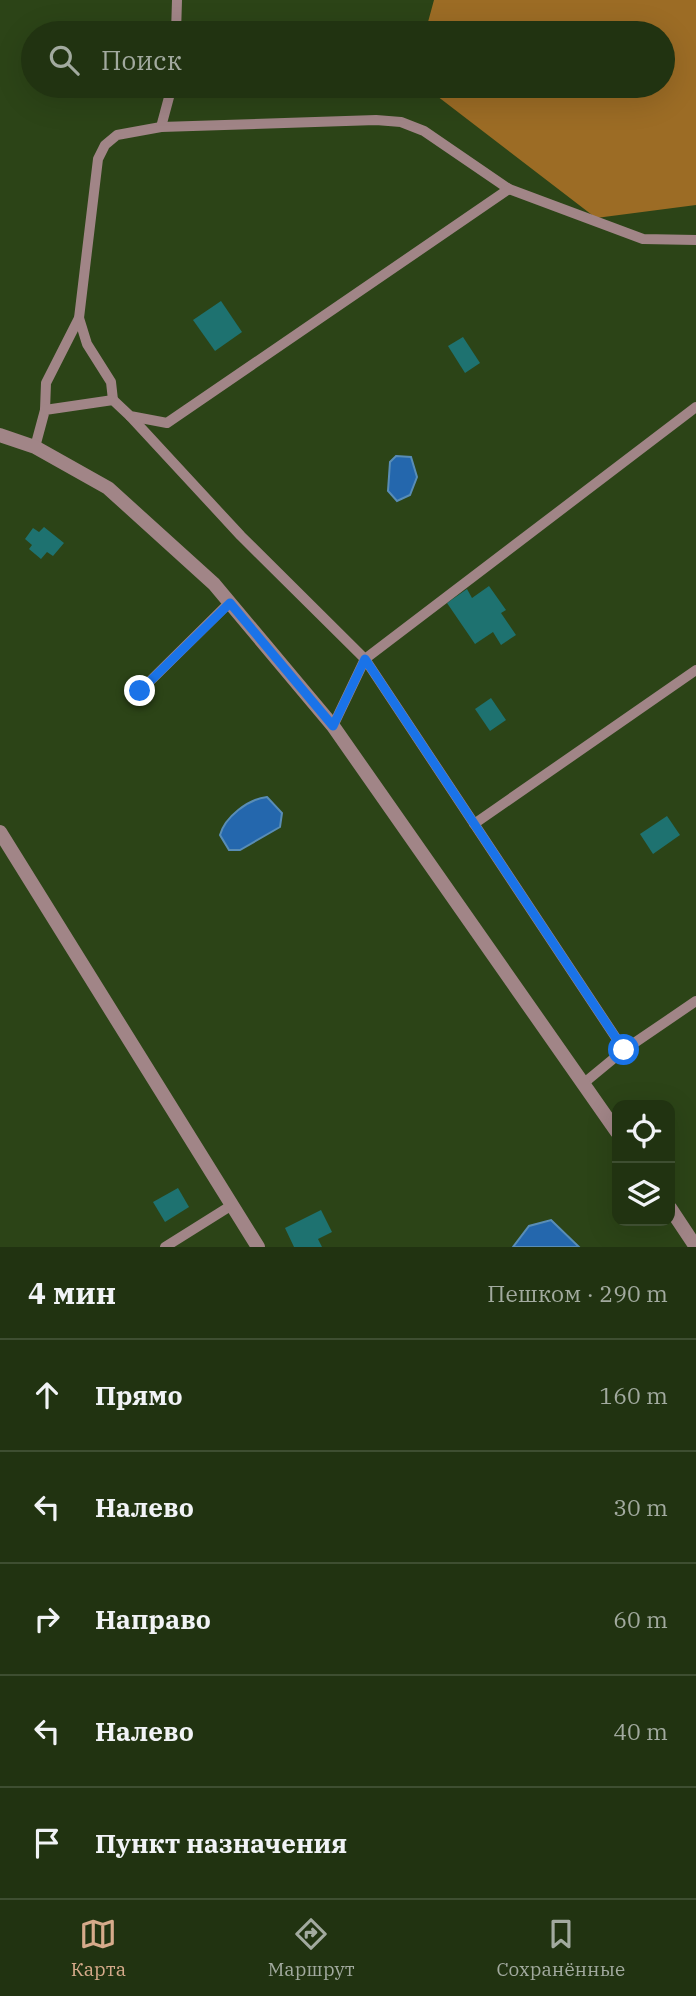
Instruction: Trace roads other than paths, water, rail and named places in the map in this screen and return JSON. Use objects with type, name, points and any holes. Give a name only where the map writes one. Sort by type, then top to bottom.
[{"type":"street","points":[[0,435],[34,447],[108,488],[214,584],[333,726],[612,1125]]},
{"type":"street","points":[[0,832],[258,1247]]},
{"type":"street","points":[[675,1215],[694,1240]]},
{"type":"lane","points":[[176,21],[177,0]]},
{"type":"lane","points":[[161,127],[169,98]]},
{"type":"lane","points":[[34,447],[45,410],[46,383],[79,317],[100,154],[105,145],[117,135],[161,127],[376,120],[401,122],[424,131],[509,189],[643,239],[696,240]]},
{"type":"lane","points":[[130,415],[167,423],[509,189]]},
{"type":"lane","points":[[79,317],[87,344],[111,382],[113,400],[241,536],[365,659],[624,1050]]},
{"type":"lane","points":[[45,410],[113,400]]},
{"type":"lane","points":[[333,726],[365,659],[696,407]]},
{"type":"lane","points":[[140,691],[230,603]]},
{"type":"lane","points":[[474,824],[696,670]]},
{"type":"lane","points":[[584,1083],[624,1050],[696,1000]]},
{"type":"lane","points":[[166,1247],[232,1205]]},
{"type":"water","points":[[396,456],[411,457],[417,477],[410,495],[397,501],[388,491],[390,462]]},
{"type":"water","points":[[267,797],[282,813],[280,827],[240,850],[229,850],[220,835],[227,822],[245,805]]},
{"type":"water","points":[[551,1220],[579,1247],[513,1247],[529,1226]]}]
